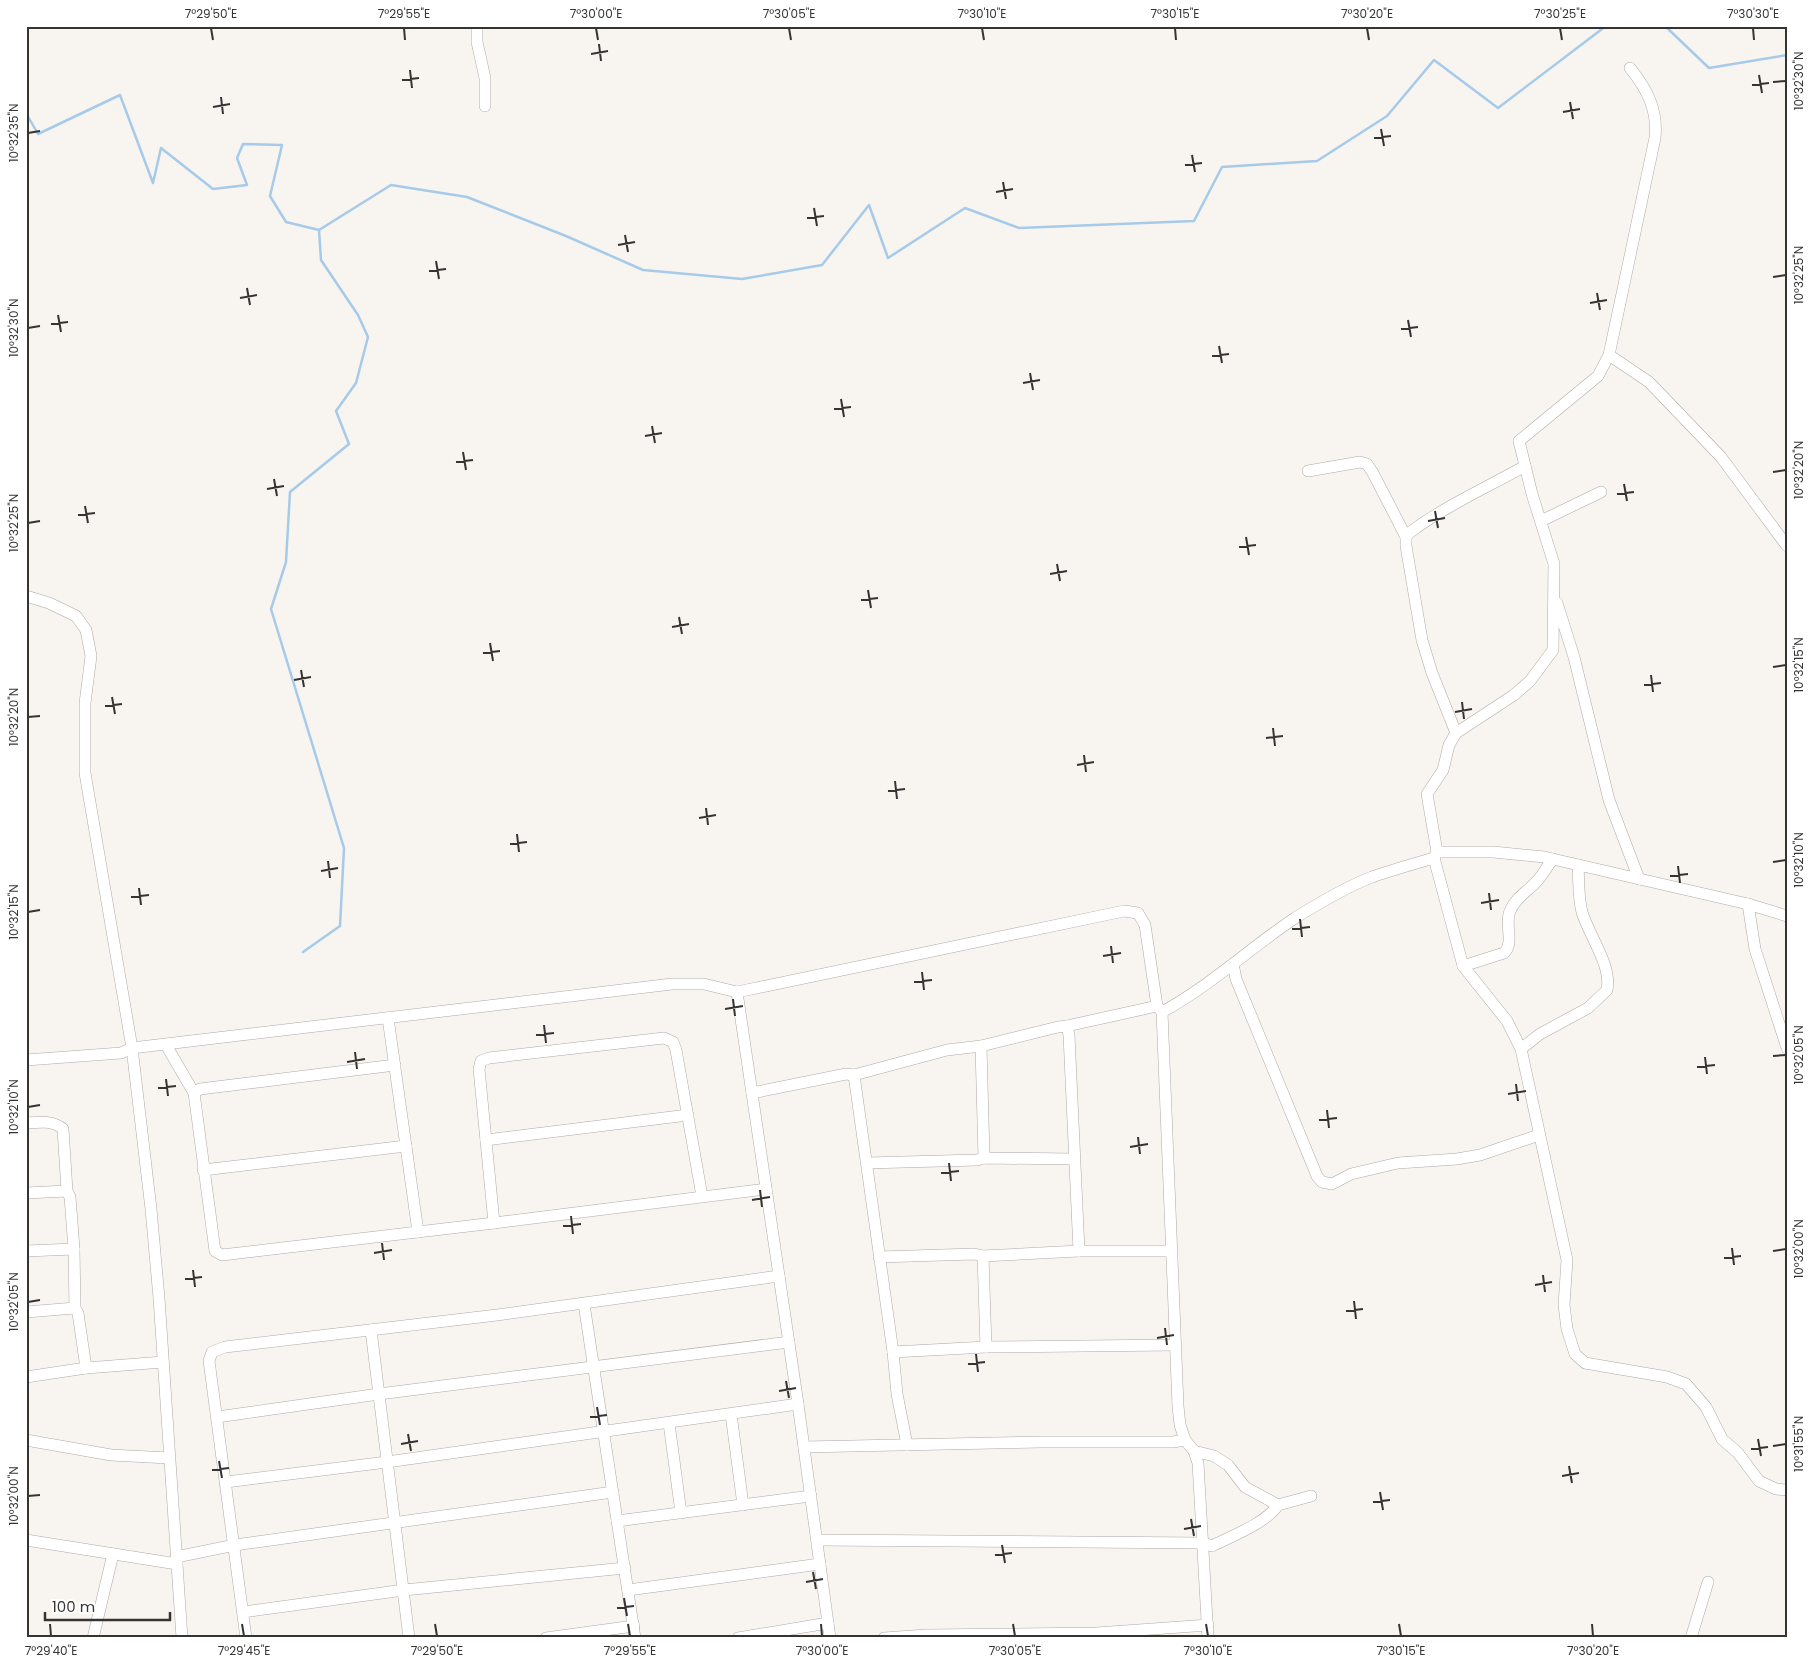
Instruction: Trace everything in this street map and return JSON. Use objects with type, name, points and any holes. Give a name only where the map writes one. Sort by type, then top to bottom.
[{"type":"street","points":[[477,26],[484,78],[485,106]]},
{"type":"street","points":[[1630,68],[1642,84],[1653,107],[1656,126],[1609,355],[1598,376],[1519,441],[1532,494],[1554,564],[1553,650],[1530,681],[1514,695],[1456,733],[1449,745],[1443,770],[1427,794],[1435,855],[1463,966],[1507,1020],[1521,1049],[1567,1260],[1564,1305],[1567,1330],[1575,1354],[1585,1363],[1667,1377],[1686,1384],[1706,1407],[1722,1438],[1738,1453],[1759,1481],[1776,1489],[1787,1490]]},
{"type":"street","points":[[1609,355],[1649,382],[1721,458],[1787,546]]},
{"type":"street","points":[[1308,470],[1360,462],[1366,464],[1373,473],[1406,537],[1422,640],[1432,673],[1456,733]]},
{"type":"street","points":[[1406,537],[1412,530],[1449,506],[1526,466]]},
{"type":"street","points":[[1541,521],[1601,492]]},
{"type":"street","points":[[1553,593],[1574,657],[1609,800],[1639,879]]},
{"type":"street","points":[[26,596],[49,603],[76,616],[86,630],[91,656],[85,702],[85,773],[132,1048],[151,1209],[182,1638]]},
{"type":"street","points":[[752,1093],[846,1074],[854,1075],[947,1050],[981,1046],[1058,1027],[1160,1009],[1177,1004],[1295,918],[1332,896],[1371,878],[1435,855],[1493,852],[1553,859],[1748,904],[1787,916]]},
{"type":"street","points":[[1463,966],[1504,953],[1508,949],[1507,921],[1510,910],[1518,897],[1537,881],[1553,859]]},
{"type":"street","points":[[1521,1049],[1540,1034],[1588,1008],[1607,990],[1607,971],[1588,928],[1580,900],[1578,865]]},
{"type":"street","points":[[1748,904],[1755,949],[1787,1048]]},
{"type":"street","points":[[26,1060],[121,1052],[132,1048],[672,984],[704,984],[737,992],[1124,911],[1138,913],[1145,925],[1160,1009],[1170,1251],[1180,1425],[1185,1440],[1194,1451],[1198,1463],[1208,1638]]},
{"type":"street","points":[[1233,964],[1236,979],[1265,1052],[1316,1176],[1322,1182],[1332,1184],[1351,1174],[1398,1163],[1480,1154],[1539,1134]]},
{"type":"street","points":[[737,992],[798,1404],[830,1638]]},
{"type":"street","points":[[388,1018],[418,1232]]},
{"type":"street","points":[[1067,1026],[1069,1035],[1079,1251]]},
{"type":"street","points":[[494,1223],[479,1069],[480,1061],[490,1058],[664,1038],[673,1042],[702,1196]]},
{"type":"street","points":[[166,1045],[194,1094],[215,1251],[222,1255],[766,1189]]},
{"type":"street","points":[[981,1046],[984,1158]]},
{"type":"street","points":[[194,1094],[200,1089],[395,1065]]},
{"type":"street","points":[[854,1075],[878,1257],[893,1352],[897,1394],[907,1445]]},
{"type":"street","points":[[486,1140],[688,1115]]},
{"type":"street","points":[[26,1123],[58,1124],[63,1129],[66,1191],[70,1197],[74,1249],[75,1308],[78,1313],[86,1368]]},
{"type":"street","points":[[203,1170],[406,1146]]},
{"type":"street","points":[[867,1163],[976,1160],[984,1158],[1074,1159]]},
{"type":"street","points":[[26,1193],[66,1191]]},
{"type":"street","points":[[26,1252],[74,1249]]},
{"type":"street","points":[[878,1257],[974,1254],[983,1256],[1079,1251],[1170,1251]]},
{"type":"street","points":[[983,1256],[986,1347]]},
{"type":"street","points":[[246,1638],[209,1361],[212,1352],[225,1347],[584,1304],[779,1276]]},
{"type":"street","points":[[546,1638],[634,1632],[584,1304]]},
{"type":"street","points":[[26,1312],[75,1308]]},
{"type":"street","points":[[371,1330],[410,1638]]},
{"type":"street","points":[[217,1417],[379,1394],[789,1342]]},
{"type":"street","points":[[893,1352],[986,1347],[1175,1345]]},
{"type":"street","points":[[26,1377],[86,1368],[162,1362]]},
{"type":"street","points":[[226,1482],[387,1462],[798,1404]]},
{"type":"street","points":[[731,1414],[743,1505]]},
{"type":"street","points":[[669,1423],[681,1513]]},
{"type":"street","points":[[26,1440],[111,1455],[169,1458]]},
{"type":"street","points":[[804,1447],[1041,1442],[1172,1442],[1185,1440]]},
{"type":"street","points":[[1194,1451],[1214,1456],[1221,1460],[1228,1465],[1245,1487],[1278,1504],[1311,1496]]},
{"type":"street","points":[[26,1540],[113,1554],[176,1560],[235,1546],[613,1492]]},
{"type":"street","points":[[618,1521],[811,1496]]},
{"type":"street","points":[[817,1540],[1203,1543],[1212,1546],[1247,1528],[1274,1511],[1278,1504]]},
{"type":"street","points":[[92,1638],[113,1554]]},
{"type":"street","points":[[628,1590],[820,1564]]},
{"type":"street","points":[[243,1612],[404,1590],[624,1568]]},
{"type":"street","points":[[1691,1638],[1708,1582]]},
{"type":"street","points":[[738,1638],[828,1623]]},
{"type":"street","points":[[884,1638],[926,1635],[1098,1634],[1208,1625]]},
{"type":"waterway","points":[[26,113],[38,134],[120,95],[153,183],[161,148],[213,189],[247,185],[237,158],[243,144],[282,145],[270,196],[286,222],[319,230],[391,185],[467,197],[566,236],[643,270],[742,279],[822,265],[869,205],[888,258],[965,208],[1019,228],[1194,221],[1222,167],[1317,161],[1387,116],[1434,60],[1498,108],[1606,26]]},
{"type":"waterway","points":[[1665,26],[1709,68],[1787,55]]},
{"type":"waterway","points":[[303,952],[340,926],[344,848],[271,609],[286,562],[290,492],[349,444],[336,411],[356,383],[368,337],[358,315],[321,260],[319,230]]}]
